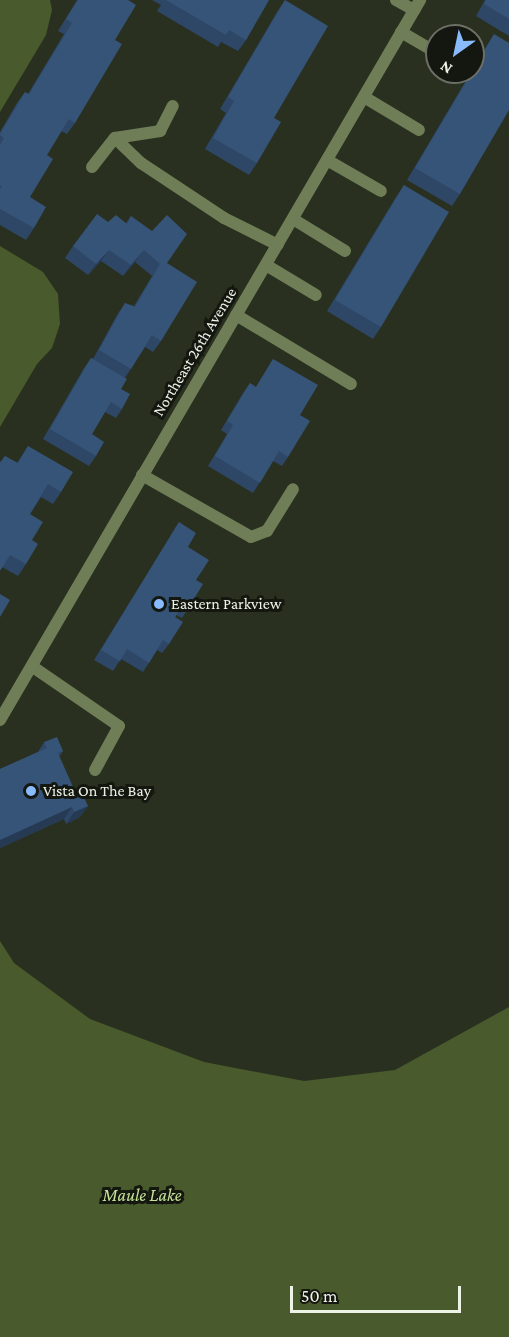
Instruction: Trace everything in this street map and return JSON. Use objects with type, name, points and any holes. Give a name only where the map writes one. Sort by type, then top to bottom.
[{"type":"street","points":[[396,0],[417,5]]},
{"type":"street","name":"Northeast 26th Avenue","points":[[0,720],[33,667],[142,475],[417,5]]},
{"type":"street","points":[[401,32],[425,46]]},
{"type":"street","points":[[364,97],[419,130]]},
{"type":"street","points":[[92,167],[115,138],[160,131],[173,106]]},
{"type":"street","points":[[115,138],[141,163],[224,218],[278,245]]},
{"type":"street","points":[[327,160],[381,191]]},
{"type":"street","points":[[293,219],[345,251]]},
{"type":"street","points":[[266,265],[316,295]]},
{"type":"street","points":[[236,315],[351,384]]},
{"type":"street","points":[[142,475],[251,537],[267,531],[293,489]]},
{"type":"street","points":[[33,667],[119,726],[95,770]]},
{"type":"water","points":[[0,0],[50,0],[52,10],[46,35],[0,112]]},
{"type":"water","points":[[0,246],[43,272],[58,294],[60,324],[52,348],[37,364],[0,427]]},
{"type":"water","name":"Maule Lake","points":[[0,941],[14,963],[90,1019],[204,1062],[304,1081],[395,1070],[509,1007],[509,1337],[0,1337]]},
{"type":"building","points":[[78,0],[128,0],[136,5],[115,40],[122,44],[75,123],[69,119],[47,155],[53,159],[30,197],[46,207],[34,228],[0,209],[2,186],[0,185],[0,145],[4,138],[0,134],[25,92],[29,94],[72,23],[66,19]]},
{"type":"building","points":[[166,0],[269,0],[246,40],[229,30],[226,35]]},
{"type":"building","points":[[285,0],[328,26],[274,118],[281,122],[257,163],[213,138],[234,101],[228,97]]},
{"type":"building","points":[[486,0],[509,0],[509,19],[484,4]]},
{"type":"building","points":[[494,34],[509,43],[509,110],[460,194],[415,168],[465,84],[485,84],[485,49]]},
{"type":"building","points":[[404,185],[449,212],[381,327],[335,300]]},
{"type":"building","points":[[97,214],[108,222],[116,215],[127,224],[131,216],[152,231],[167,215],[187,234],[167,263],[197,282],[161,341],[152,335],[131,369],[99,350],[125,303],[135,307],[160,264],[144,250],[131,265],[109,250],[96,264],[73,246]]},
{"type":"building","points":[[91,358],[127,379],[121,389],[130,394],[122,409],[111,402],[92,434],[104,442],[96,456],[50,429]]},
{"type":"building","points":[[273,359],[318,385],[300,415],[310,421],[288,457],[279,451],[260,483],[215,456],[233,425],[227,421],[250,383],[256,387]]},
{"type":"building","points":[[28,446],[73,472],[61,492],[48,484],[30,514],[43,522],[32,540],[38,544],[26,564],[10,555],[0,571],[0,463],[5,456],[18,463]]},
{"type":"building","name":"Eastern Parkview","points":[[179,522],[196,533],[188,547],[209,560],[196,580],[203,584],[188,609],[182,605],[175,617],[183,622],[169,644],[163,640],[149,663],[127,649],[120,661],[101,650]]},
{"type":"building","points":[[0,594],[10,600],[0,617]]},
{"type":"building","name":"Vista On The Bay","points":[[57,737],[63,751],[58,753],[77,796],[82,793],[88,806],[74,812],[72,807],[0,840],[0,769],[47,748],[44,742]]},
{"type":"place","name":"Eastern Parkview","points":[[159,604]]},
{"type":"place","name":"Vista On The Bay","points":[[31,791]]}]
